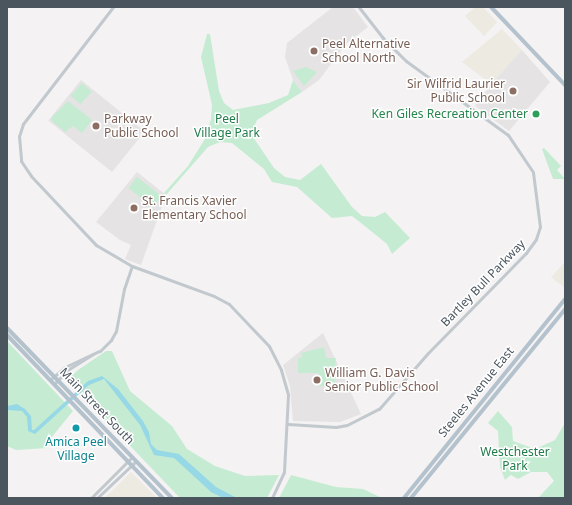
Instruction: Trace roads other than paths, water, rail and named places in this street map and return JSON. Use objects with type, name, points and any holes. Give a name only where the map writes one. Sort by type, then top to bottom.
[{"type":"main road","points":[[491,7],[565,85]]},
{"type":"main road","name":"Steeles Avenue East","points":[[404,498],[565,299]]},
{"type":"main road","name":"Steeles Avenue East","points":[[411,498],[565,309]]},
{"type":"main road","name":"Main Street South","points":[[7,328],[52,378]]},
{"type":"main road","name":"Main Street South","points":[[7,334],[136,460],[172,498]]},
{"type":"main road","name":"Main Street South","points":[[78,405],[131,465],[164,498]]},
{"type":"street","points":[[113,7],[28,115],[19,136],[19,152],[21,161],[31,176],[84,234],[106,253],[132,266],[214,296],[238,312],[276,358],[288,395],[288,424],[284,472],[272,498]]},
{"type":"street","name":"Bartley Bull Parkway","points":[[288,424],[336,427],[347,425],[379,409],[428,353],[526,253],[536,239],[540,227],[533,172],[508,135],[406,61],[383,38],[359,7]]},
{"type":"street","points":[[56,382],[69,369],[106,346],[116,331],[124,289],[132,266]]},
{"type":"street","points":[[52,378],[65,367],[93,354]]},
{"type":"street","points":[[91,498],[132,457]]},
{"type":"street","points":[[97,498],[136,460]]},
{"type":"water","points":[[102,376],[118,389],[143,421],[149,432],[151,444],[157,450],[179,454],[216,487],[237,498],[223,498],[211,492],[174,458],[154,455],[140,425],[104,379],[89,385],[35,434],[28,431],[27,417],[22,411],[7,410],[7,406],[17,404],[25,409],[31,416],[32,430],[34,430],[88,381]]},
{"type":"place","name":"Peel Alternative School North","points":[[314,51]]},
{"type":"place","name":"Sir Wilfrid Laurier Public School","points":[[513,91]]},
{"type":"place","name":"Ken Giles Recreation Center","points":[[536,114]]},
{"type":"place","name":"Parkway Public School","points":[[96,126]]},
{"type":"place","name":"St. Francis Xavier Elementary School","points":[[134,208]]},
{"type":"place","name":"William G. Davis Senior Public School","points":[[317,380]]},
{"type":"place","name":"Amica Peel Village","points":[[76,428]]},
{"type":"park label","name":"Peel Village Park","points":[[227,126]]},
{"type":"park label","name":"Westchester Park","points":[[515,459]]}]
